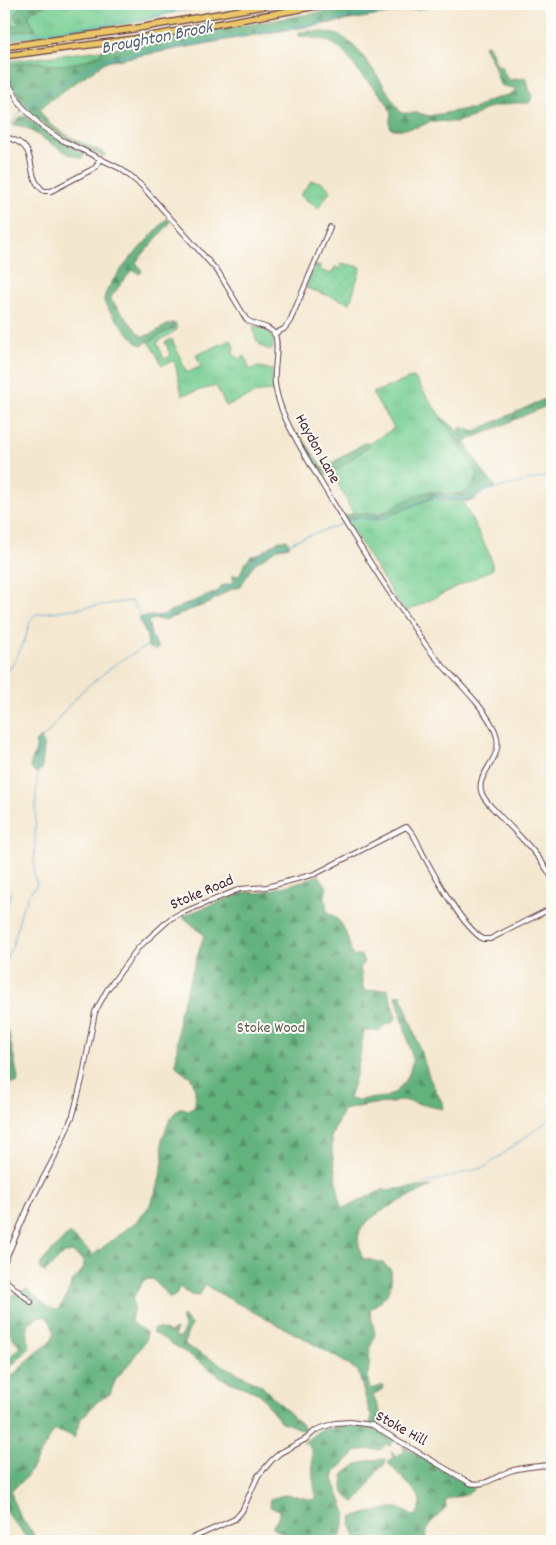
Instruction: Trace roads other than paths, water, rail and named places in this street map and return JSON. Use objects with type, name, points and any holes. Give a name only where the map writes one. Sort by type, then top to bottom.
[{"type":"highway","points":[[4,47],[133,29],[274,4]]},
{"type":"highway","points":[[4,56],[160,34],[328,4]]},
{"type":"street","points":[[4,75],[21,105],[31,118],[50,134],[121,169],[142,186],[220,276],[246,319],[249,322],[267,328],[274,334],[284,329],[290,321],[330,227]]},
{"type":"street","points":[[4,137],[18,140],[24,144],[39,187],[44,191],[51,191],[91,170],[96,167],[100,158]]},
{"type":"street","name":"Haydon Lane","points":[[274,334],[277,344],[274,382],[285,419],[388,592],[428,648],[491,724],[498,743],[496,753],[481,781],[482,793],[489,804],[542,860],[552,878]]},
{"type":"street","name":"Stoke Road","points":[[4,1263],[31,1201],[55,1156],[73,1115],[95,1012],[100,1001],[138,948],[170,919],[233,891],[281,884],[315,874],[406,827],[413,835],[436,878],[467,924],[483,938],[490,939],[552,908]]},
{"type":"street","points":[[4,1279],[31,1302]]},
{"type":"street","name":"Stoke Hill","points":[[186,1541],[235,1519],[242,1511],[258,1476],[272,1460],[280,1453],[306,1439],[316,1430],[335,1423],[350,1422],[372,1425],[475,1485],[485,1484],[499,1476],[516,1470],[552,1465]]},
{"type":"waterway","points":[[4,37],[113,23],[222,4]]},
{"type":"waterway","name":"Broughton Brook","points":[[25,107],[29,102],[36,100],[78,74],[84,68],[90,68],[104,59],[427,4]]},
{"type":"waterway","name":"Broughton Brook","points":[[4,132],[22,110]]},
{"type":"waterway","points":[[348,522],[359,517],[376,519],[388,516],[434,496],[444,499],[470,498],[481,492],[552,475]]},
{"type":"waterway","points":[[143,619],[155,616],[167,617],[185,608],[204,602],[227,586],[239,583],[252,561],[276,546],[289,544],[343,524]]},
{"type":"waterway","points":[[4,669],[11,668],[25,639],[30,623],[36,614],[131,601],[154,642],[117,663],[83,690],[47,734],[39,740],[38,746],[41,748],[35,763],[37,779],[34,875],[37,885],[28,895],[26,903],[23,905],[13,945],[4,963]]},
{"type":"waterway","points":[[4,920],[11,891]]},
{"type":"waterway","points":[[4,1063],[6,1082],[4,1086]]},
{"type":"waterway","points":[[548,1120],[552,1118]]},
{"type":"waterway","points":[[423,1184],[485,1167],[546,1122]]},
{"type":"park label","name":"Stoke Wood","points":[[271,1028]]}]
